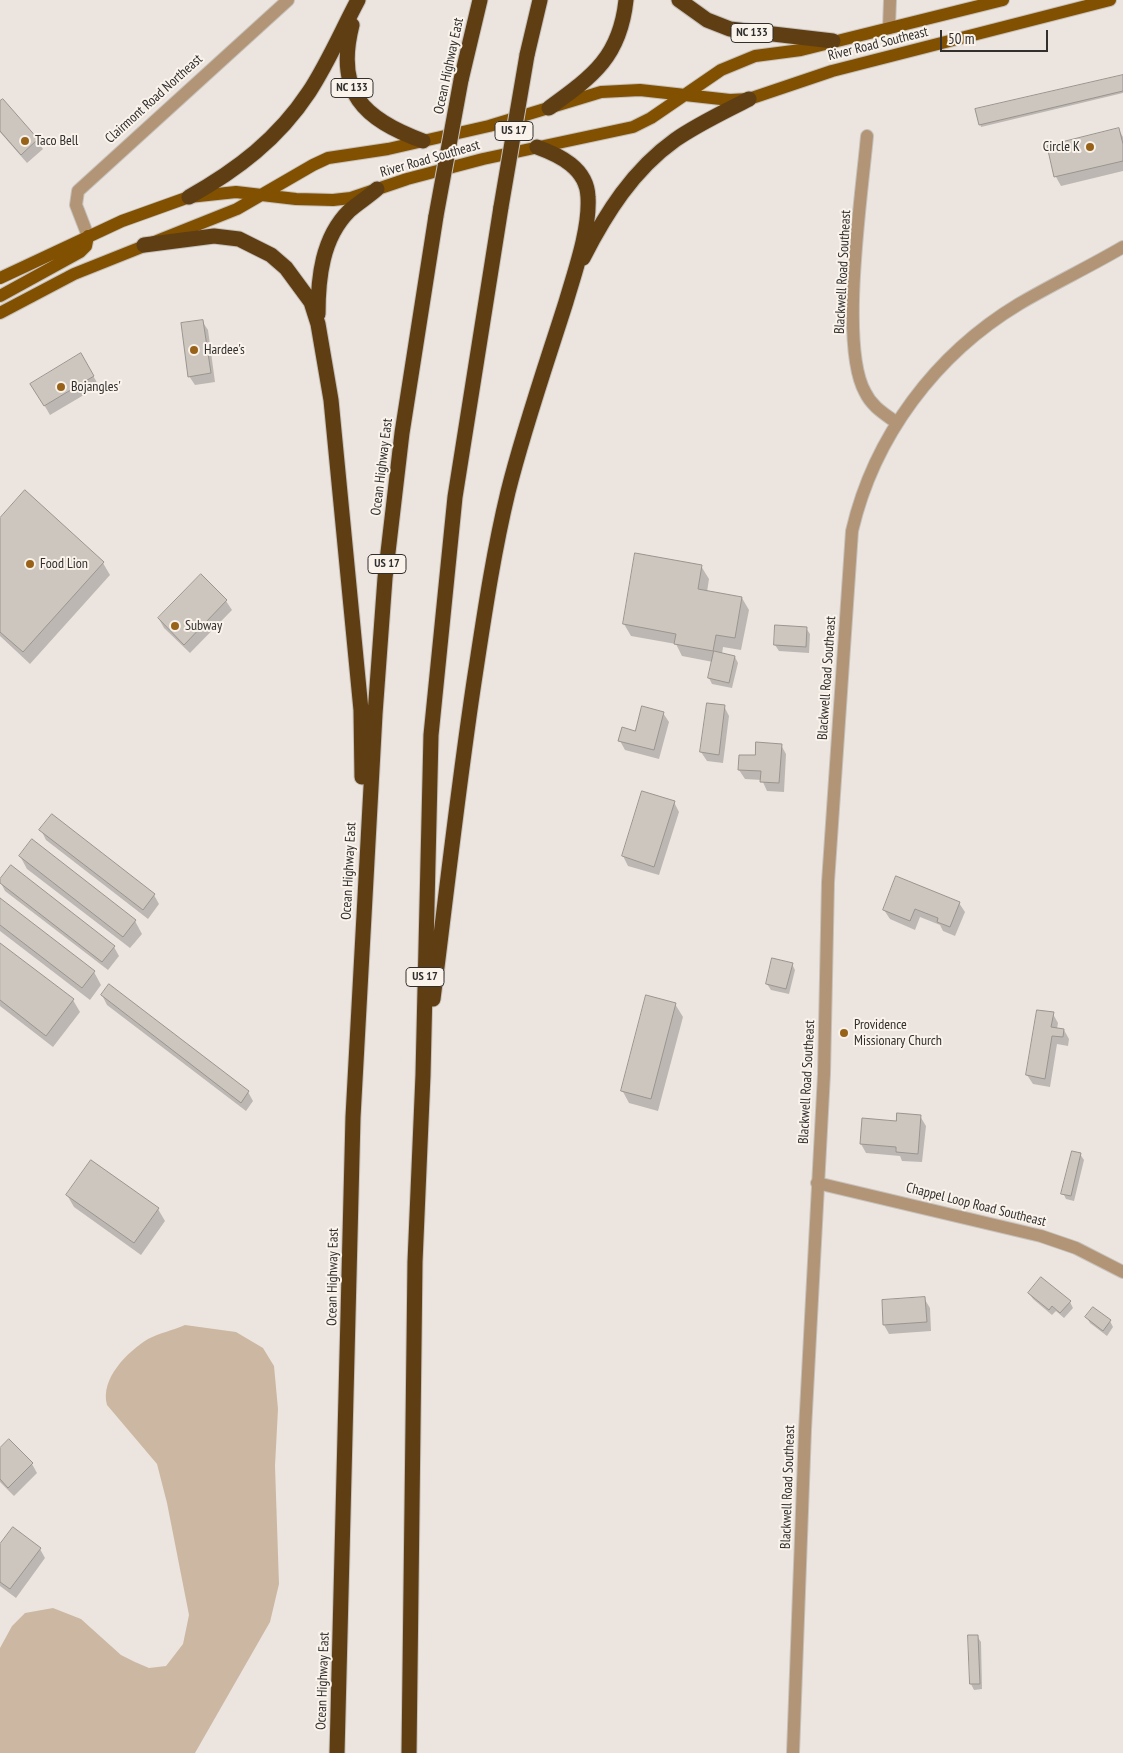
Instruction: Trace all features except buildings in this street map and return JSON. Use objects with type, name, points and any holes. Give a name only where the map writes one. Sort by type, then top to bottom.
[{"type":"highway","name":"NC 133","points":[[360,0],[347,46],[346,67],[350,86],[362,104],[378,120],[397,131],[423,141]]},
{"type":"highway","points":[[189,197],[246,161],[292,116],[310,91],[360,0]]},
{"type":"highway","name":"Ocean Highway East","points":[[337,1753],[353,1117],[375,714],[386,568],[402,433],[436,216],[462,80],[480,0]]},
{"type":"highway","name":"US 17","points":[[410,1753],[415,1262],[423,1075],[431,735],[455,496],[527,55],[540,0]]},
{"type":"highway","points":[[550,108],[580,86],[600,67],[615,44],[623,24],[626,0]]},
{"type":"highway","name":"NC 133","points":[[678,0],[707,20],[730,29],[833,41]]},
{"type":"highway","points":[[573,277],[616,200],[640,171],[674,140],[749,99]]},
{"type":"highway","points":[[423,1075],[468,724],[487,595],[508,491],[573,277],[588,213],[588,193],[582,177],[558,155],[537,147]]},
{"type":"highway","points":[[318,324],[318,288],[322,260],[334,234],[348,212],[378,189]]},
{"type":"highway","points":[[144,245],[214,236],[245,242],[271,256],[286,268],[311,302],[318,324],[332,400],[361,710],[363,916]]},
{"type":"main road","name":"River Road Southeast","points":[[0,278],[88,236],[130,218],[189,197],[228,192],[333,200],[351,198],[406,179],[537,147],[633,127],[651,118],[721,70],[747,59],[801,50],[1003,0]]},
{"type":"main road","name":"River Road Southeast","points":[[0,313],[45,288],[144,245],[213,220],[328,158],[388,149],[489,126],[601,92],[622,90],[663,91],[730,100],[749,99],[832,71],[1110,0]]},
{"type":"main road","points":[[0,296],[80,252],[86,246],[88,236]]},
{"type":"street","name":"Clairmont Road Northeast","points":[[88,236],[76,205],[78,191],[89,178],[288,0]]},
{"type":"street","points":[[889,28],[890,0]]},
{"type":"street","name":"Blackwell Road Southeast","points":[[867,136],[855,277],[853,331],[857,369],[863,390],[872,404],[897,423]]},
{"type":"street","name":"Blackwell Road Southeast","points":[[793,1753],[817,1183],[824,1074],[828,882],[849,556],[858,504],[883,448],[897,423],[929,378],[955,352],[983,329],[1026,300],[1123,247]]},
{"type":"street","name":"Chappel Loop Road Southeast","points":[[817,1183],[1041,1236],[1076,1248],[1123,1272]]},
{"type":"shaded area","points":[[185,1325],[236,1332],[263,1348],[274,1366],[278,1409],[275,1466],[279,1584],[270,1622],[195,1753],[0,1753],[0,1648],[12,1626],[25,1613],[53,1608],[81,1619],[121,1655],[149,1668],[166,1666],[183,1644],[189,1615],[167,1503],[157,1464],[107,1405],[106,1395],[111,1376],[132,1351],[152,1337]]},
{"type":"place","name":"Taco Bell","points":[[25,141]]},
{"type":"place","name":"Circle K","points":[[1090,147]]},
{"type":"place","name":"Hardee's","points":[[194,350]]},
{"type":"place","name":"Bojangles'","points":[[61,387]]},
{"type":"place","name":"Food Lion","points":[[30,564]]},
{"type":"place","name":"Subway","points":[[175,626]]},
{"type":"place","name":"Providence Missionary Church","points":[[844,1033]]}]
